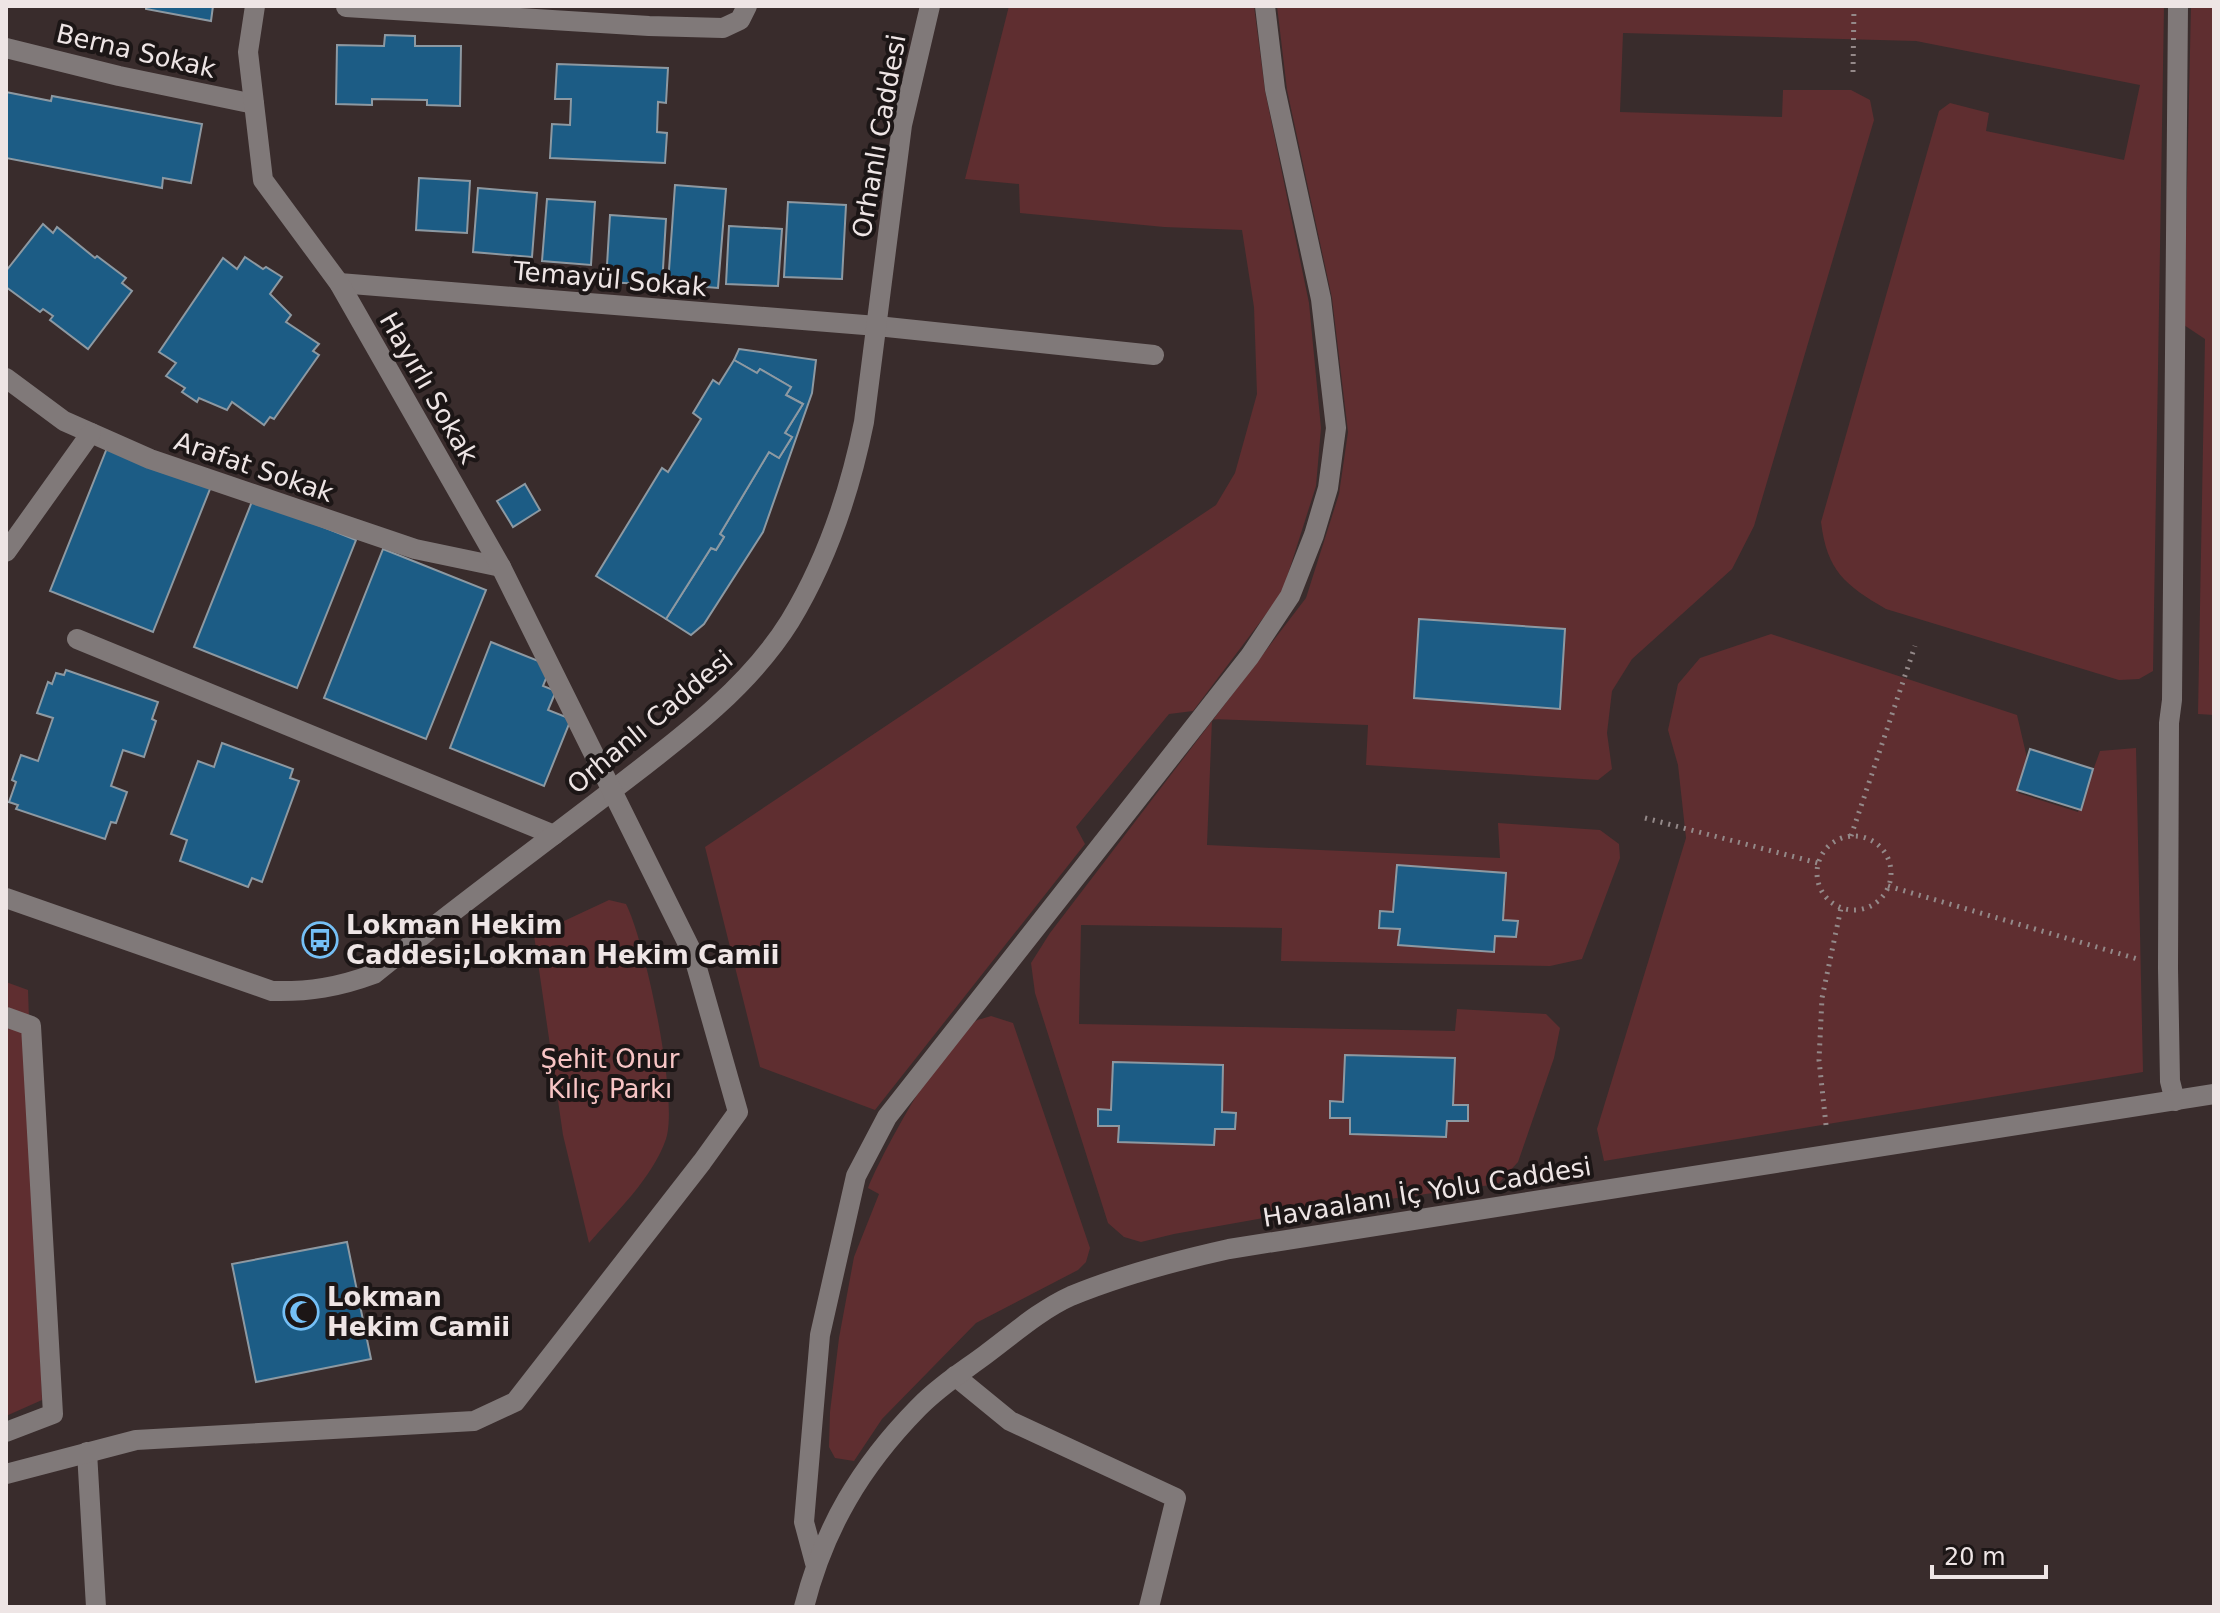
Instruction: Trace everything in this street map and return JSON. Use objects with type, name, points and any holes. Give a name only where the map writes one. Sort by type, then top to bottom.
[{"type":"street","name":"Hayırlı Sokak","points":[[87,1452],[136,1440],[474,1421],[515,1402],[738,1112],[693,954],[614,789],[501,567],[339,283],[263,180],[248,52],[255,6]]},
{"type":"street","points":[[346,7],[723,28],[740,20],[747,6]]},
{"type":"street","name":"Orhanlı Caddesi","points":[[6,898],[272,991],[307,992],[341,986],[374,974],[700,720],[755,668],[789,622],[821,561],[856,463],[902,125],[930,6]]},
{"type":"street","points":[[815,1563],[804,1522],[820,1335],[856,1176],[887,1117],[1250,656],[1290,596],[1328,488],[1336,428],[1321,299],[1275,89],[1265,6]]},
{"type":"street","points":[[2175,1101],[2170,1081],[2168,968],[2178,6]]},
{"type":"street","name":"Berna Sokak","points":[[6,48],[119,76],[254,104]]},
{"type":"street","name":"Temayül Sokak","points":[[339,283],[877,326],[1154,355]]},
{"type":"street","name":"Arafat Sokak","points":[[6,378],[64,421],[150,459],[415,549],[501,567]]},
{"type":"street","points":[[6,552],[91,433]]},
{"type":"street","points":[[77,639],[554,835]]},
{"type":"street","points":[[6,1017],[31,1026],[53,1414],[6,1432]]},
{"type":"street","name":"Havaalanı İç Yolu Caddesi","points":[[804,1607],[815,1563],[853,1488],[919,1406],[1018,1329],[1068,1297],[1164,1263],[1229,1249],[2214,1094]]},
{"type":"street","points":[[955,1376],[1010,1421],[1176,1498],[1149,1607]]},
{"type":"street","points":[[6,1474],[87,1452],[96,1607]]},
{"type":"path","points":[[1853,72],[1854,6]]},
{"type":"path","points":[[1851,836],[1915,646]]},
{"type":"path","points":[[1645,818],[1818,863]]},
{"type":"path","points":[[1851,836],[1863,837],[1883,851],[1891,874],[1883,896],[1864,909],[1852,911],[1841,908],[1823,895],[1816,874],[1818,863],[1830,844],[1851,836]]},
{"type":"path","points":[[1888,886],[2168,968]]},
{"type":"path","points":[[1830,1156],[1819,1060],[1822,998],[1841,908]]},
{"type":"green space","points":[[1009,6],[1254,6],[1265,91],[1309,303],[1321,428],[1316,486],[1282,593],[1193,711],[1169,714],[1076,827],[1085,844],[875,1110],[760,1067],[705,847],[1216,505],[1235,473],[1257,394],[1254,307],[1242,230],[1164,227],[1020,213],[1019,184],[965,179]]},
{"type":"green space","points":[[1277,6],[2164,6],[2153,671],[2139,679],[2119,680],[1886,609],[1840,575],[1828,553],[1821,522],[1939,111],[1950,103],[1989,113],[1986,131],[2124,160],[2140,85],[1916,41],[1623,33],[1620,112],[1782,117],[1783,90],[1851,90],[1870,100],[1874,120],[1754,526],[1732,569],[1632,659],[1612,691],[1607,733],[1612,769],[1598,780],[1366,765],[1368,725],[1213,719],[1306,598],[1339,494],[1348,432],[1332,298],[1287,90]]},
{"type":"green space","points":[[2191,6],[2214,6],[2214,715],[2198,714],[2205,339],[2184,325]]},
{"type":"green space","points":[[1771,634],[2017,715],[2027,758],[2018,793],[2078,812],[2100,751],[2136,748],[2143,1072],[1604,1161],[1597,1129],[1686,838],[1678,765],[1668,730],[1678,684],[1700,658]]},
{"type":"green space","points":[[1212,721],[1207,845],[1500,858],[1498,823],[1600,830],[1619,844],[1620,858],[1582,959],[1550,966],[1281,961],[1282,928],[1081,925],[1079,1024],[1455,1031],[1457,1009],[1546,1014],[1560,1028],[1554,1058],[1518,1162],[1498,1184],[1303,1211],[1141,1242],[1124,1237],[1108,1223],[1035,993],[1031,963],[1050,933]]},
{"type":"green space","name":"Şehit Onur Kılıç Parkı","points":[[609,900],[626,904],[642,951],[664,1057],[669,1119],[666,1139],[652,1168],[589,1243],[563,1135],[534,935]]},
{"type":"green space","points":[[6,982],[28,990],[42,1400],[6,1416]]},
{"type":"green space","points":[[991,1016],[1013,1023],[1090,1248],[1086,1262],[1078,1270],[976,1323],[882,1419],[854,1461],[835,1458],[829,1447],[830,1412],[839,1338],[854,1257],[879,1194],[868,1188],[900,1124],[930,1074],[961,1034],[974,1022]]},
{"type":"building","points":[[146,6],[213,6],[211,21],[146,9]]},
{"type":"building","points":[[385,35],[415,36],[415,46],[461,46],[460,106],[427,105],[427,100],[372,99],[372,105],[336,104],[337,45],[384,46]]},
{"type":"building","points":[[557,64],[668,68],[666,103],[658,102],[657,132],[667,133],[665,163],[550,158],[552,124],[570,125],[571,99],[555,99]]},
{"type":"building","points":[[6,92],[51,101],[52,96],[202,124],[191,183],[163,178],[162,188],[6,158]]},
{"type":"building","points":[[419,178],[470,181],[467,233],[416,230]]},
{"type":"building","points":[[675,185],[726,189],[718,288],[668,284]]},
{"type":"building","points":[[478,188],[537,193],[532,257],[473,252]]},
{"type":"building","points":[[547,199],[595,202],[591,265],[542,261]]},
{"type":"building","points":[[788,202],[846,205],[842,279],[784,277]]},
{"type":"building","points":[[610,215],[666,219],[662,285],[606,282]]},
{"type":"building","points":[[43,224],[53,233],[57,227],[95,258],[97,256],[126,278],[122,283],[132,291],[88,349],[50,320],[53,316],[43,309],[40,312],[6,287],[6,271]]},
{"type":"building","points":[[729,226],[782,229],[778,286],[726,284]]},
{"type":"building","points":[[245,257],[282,277],[270,294],[291,315],[286,322],[319,344],[313,351],[319,355],[274,419],[270,417],[264,425],[232,402],[227,410],[199,398],[197,402],[182,392],[185,388],[166,376],[176,363],[159,352],[223,258],[237,269]]},
{"type":"building","points":[[739,349],[816,360],[812,393],[763,532],[704,624],[691,635],[666,619],[711,548],[716,550],[724,537],[720,534],[769,452],[779,458],[792,437],[785,433],[803,404],[786,395],[791,387],[760,369],[757,373],[734,360]]},
{"type":"building","points":[[734,360],[757,373],[760,369],[791,387],[786,395],[803,404],[785,433],[792,437],[779,458],[769,452],[720,534],[724,537],[716,550],[711,548],[666,619],[596,576],[662,468],[668,472],[701,419],[693,413],[713,380],[719,384]]},
{"type":"building","points":[[109,443],[212,484],[153,632],[50,591]]},
{"type":"building","points":[[525,484],[540,510],[513,527],[497,501]]},
{"type":"building","points":[[253,499],[356,540],[297,688],[194,647]]},
{"type":"building","points":[[383,549],[486,590],[426,739],[324,698]]},
{"type":"building","points":[[1419,619],[1565,629],[1560,709],[1414,698]]},
{"type":"building","points":[[491,642],[551,666],[543,686],[556,691],[548,710],[571,719],[544,786],[450,748]]},
{"type":"building","points":[[66,670],[158,702],[152,719],[156,721],[144,757],[123,750],[111,786],[127,792],[116,823],[111,822],[105,839],[16,809],[18,805],[9,802],[16,782],[12,780],[21,755],[38,761],[53,718],[37,713],[48,682],[52,684],[56,673],[64,675]]},
{"type":"building","points":[[222,743],[293,769],[290,778],[299,781],[262,882],[252,878],[248,887],[180,861],[187,840],[171,834],[198,761],[214,767]]},
{"type":"building","points":[[2030,749],[2093,769],[2081,810],[2017,790]]},
{"type":"building","points":[[1397,865],[1506,873],[1503,920],[1518,921],[1516,937],[1495,936],[1494,952],[1398,945],[1400,929],[1379,928],[1380,911],[1393,912]]},
{"type":"building","points":[[1345,1055],[1455,1058],[1453,1105],[1468,1105],[1468,1121],[1447,1121],[1446,1137],[1350,1134],[1350,1118],[1330,1118],[1330,1101],[1343,1102]]},
{"type":"building","points":[[1113,1062],[1223,1065],[1222,1112],[1236,1113],[1235,1129],[1215,1129],[1214,1145],[1118,1142],[1119,1126],[1098,1126],[1098,1109],[1111,1110]]},
{"type":"building","name":"Lokman Hekim Camii","points":[[347,1242],[371,1359],[256,1382],[232,1264]]},
{"type":"place","name":"Lokman Hekim Caddesi;Lokman Hekim Camii","points":[[320,940]]},
{"type":"place","name":"Lokman Hekim Camii","points":[[301,1312]]}]
